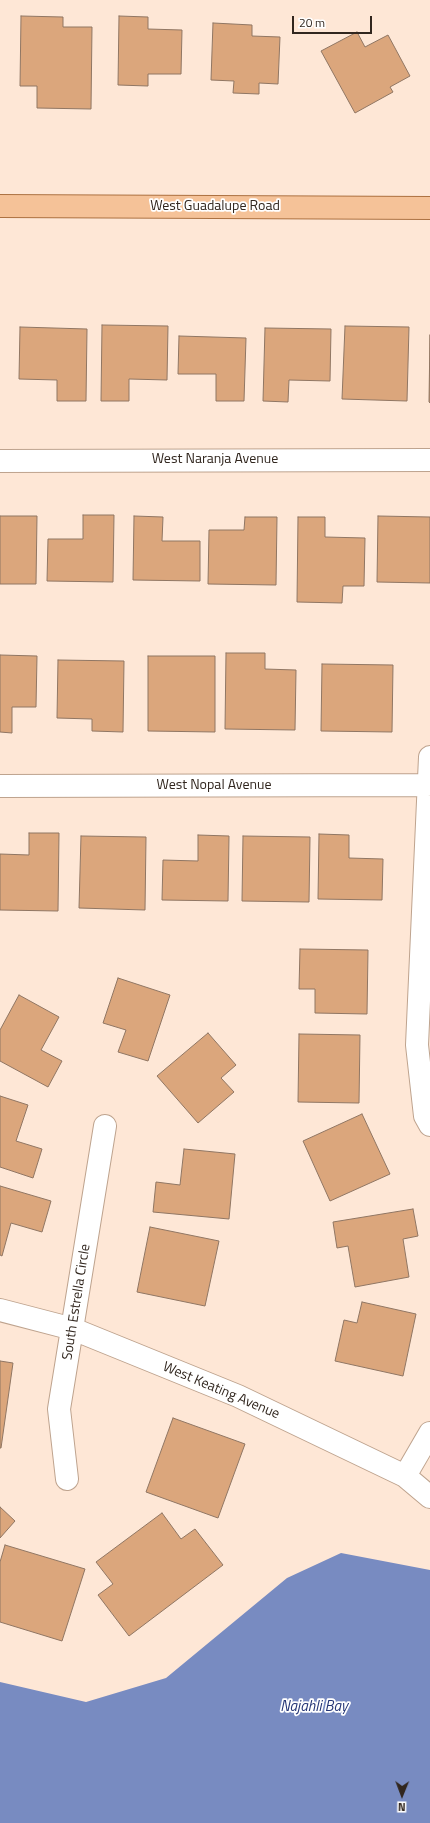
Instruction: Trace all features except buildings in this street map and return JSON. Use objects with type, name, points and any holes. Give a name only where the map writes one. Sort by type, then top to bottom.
[{"type":"main road","name":"West Guadalupe Road","points":[[0,206],[430,208]]},
{"type":"street","name":"West Naranja Avenue","points":[[0,461],[430,460]]},
{"type":"street","points":[[430,757],[417,1045],[425,1116],[430,1125]]},
{"type":"street","name":"West Nopal Avenue","points":[[0,786],[428,785]]},
{"type":"street","name":"South Estrella Circle","points":[[67,1479],[59,1408],[106,1126]]},
{"type":"street","name":"West Keating Avenue","points":[[0,1310],[73,1329],[238,1396],[405,1476],[430,1498]]},
{"type":"street","points":[[405,1476],[430,1433]]},
{"type":"water","name":"Najahli Bay","points":[[341,1553],[430,1570],[430,1823],[0,1823],[0,1682],[86,1702],[166,1678],[287,1578]]}]
